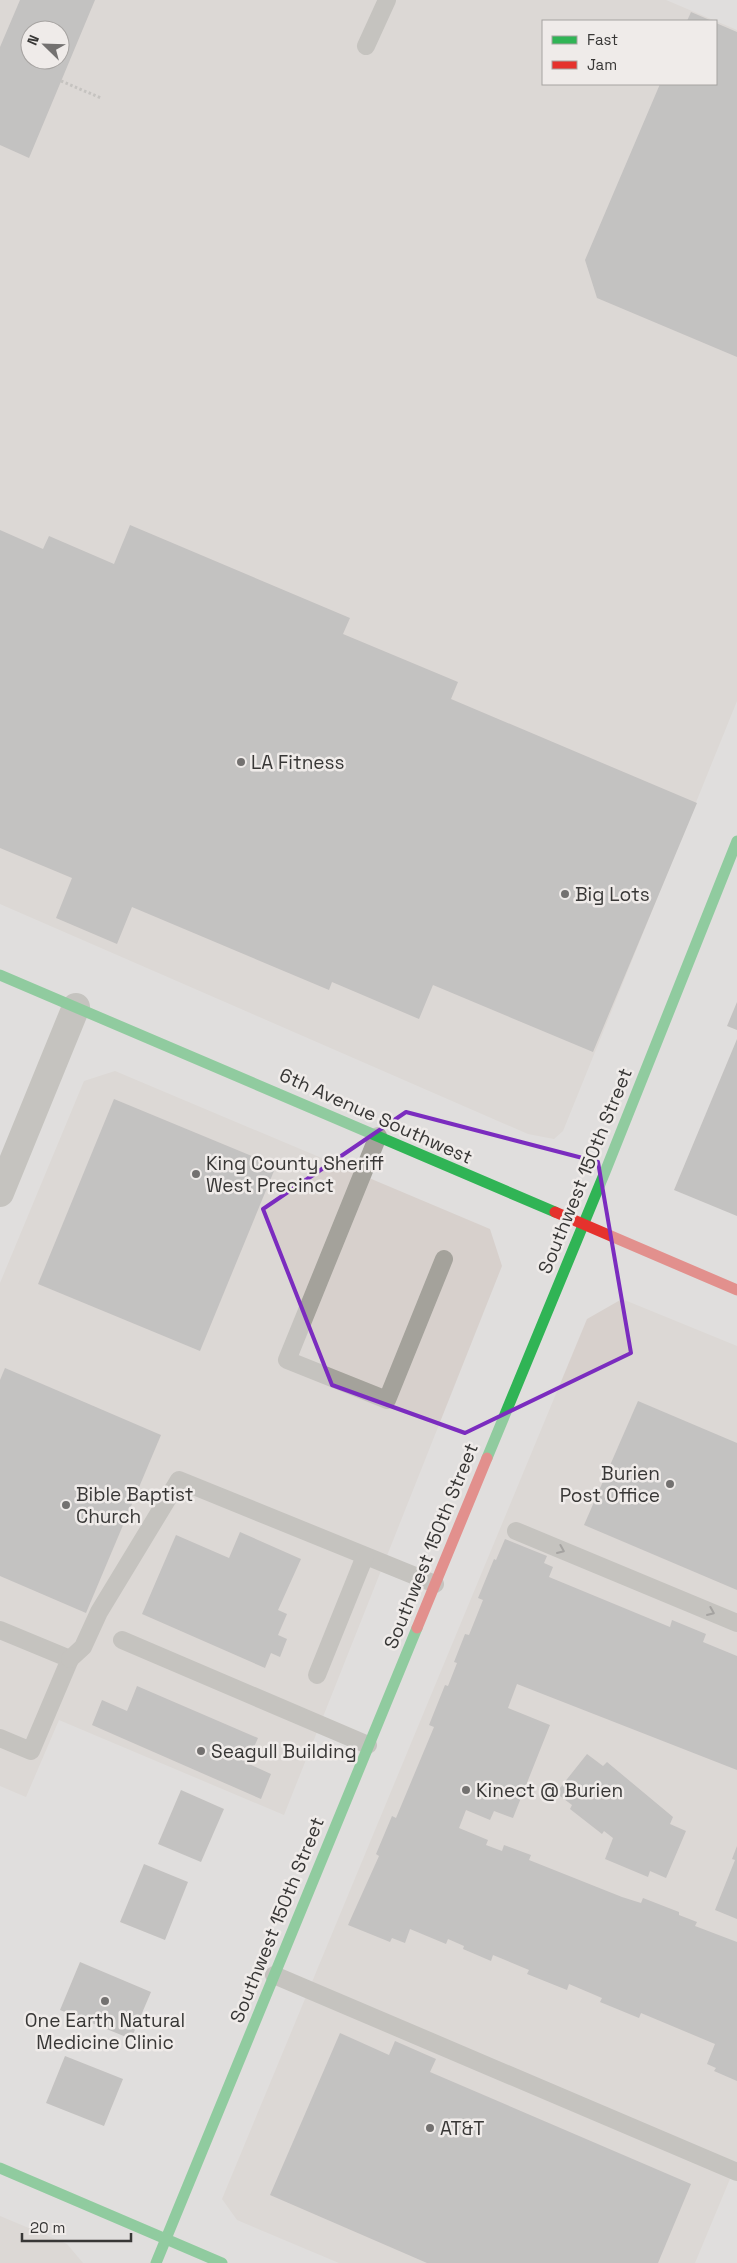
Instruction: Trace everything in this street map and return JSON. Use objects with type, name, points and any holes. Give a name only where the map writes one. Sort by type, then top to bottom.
[{"type":"street","name":"Southwest 150th Street","points":[[156,2263],[583,1225],[737,841]]},
{"type":"street","name":"6th Avenue Southwest","points":[[0,975],[737,1290]]},
{"type":"street","points":[[0,1193],[76,1007]]},
{"type":"street","points":[[0,2168],[222,2263]]},
{"type":"lane","points":[[366,46],[387,0]]},
{"type":"lane","points":[[378,1136],[288,1360],[387,1400],[444,1259]]},
{"type":"lane","points":[[0,1738],[31,1751],[70,1659],[83,1647],[100,1612],[179,1480],[435,1584]]},
{"type":"lane","points":[[516,1531],[737,1623]]},
{"type":"lane","points":[[317,1675],[365,1556]]},
{"type":"lane","points":[[0,1630],[70,1659]]},
{"type":"lane","points":[[122,1640],[368,1746]]},
{"type":"lane","points":[[274,1974],[737,2172]]},
{"type":"path","points":[[61,81],[101,98]]},
{"type":"highlighted area","points":[[406,1112],[598,1162],[631,1353],[465,1433],[332,1385],[263,1209]]},
{"type":"shaded area","points":[[0,0],[666,0],[714,20],[542,20],[542,85],[717,85],[717,21],[737,30],[737,701],[563,1131],[554,1139],[528,1134],[0,904]]},
{"type":"shaded area","points":[[115,1071],[490,1229],[502,1266],[284,1815],[59,1720],[26,1797],[0,1786],[0,1283],[84,1081]]},
{"type":"shaded area","points":[[622,1299],[737,1346],[737,2162],[695,2263],[339,2263],[237,2220],[222,2199],[587,1319]]},
{"type":"shaded area","points":[[0,2216],[67,2244],[83,2263],[0,2263]]},
{"type":"building","points":[[20,0],[95,0],[70,60],[70,20],[20,20],[20,70],[66,70],[29,158],[0,145],[0,47]]},
{"type":"building","points":[[691,12],[710,20],[687,20]]},
{"type":"building","points":[[717,23],[737,32],[737,357],[597,298],[585,260],[660,85],[717,85]]},
{"type":"building","points":[[130,525],[350,618],[343,634],[458,682],[451,699],[697,803],[593,1052],[433,985],[419,1019],[332,982],[329,990],[132,907],[117,944],[56,918],[72,878],[0,848],[0,530],[43,549],[49,536],[114,564]]},
{"type":"building","points":[[737,1002],[737,1030],[727,1026]]},
{"type":"building","points":[[737,1039],[737,1216],[674,1190]]},
{"type":"building","points":[[114,1099],[276,1166],[200,1351],[38,1284]]},
{"type":"building","name":"Bible Baptist Church","points":[[5,1368],[161,1435],[86,1613],[0,1576],[0,1380]]},
{"type":"building","name":"Burien Post Office","points":[[638,1401],[737,1443],[737,1590],[584,1525]]},
{"type":"building","points":[[240,1532],[301,1559],[278,1610],[287,1614],[278,1635],[287,1639],[280,1657],[271,1653],[265,1668],[142,1614],[176,1535],[229,1558]]},
{"type":"building","name":"Kinect @ Burien","points":[[505,1539],[547,1556],[544,1563],[553,1567],[549,1577],[670,1627],[672,1620],[706,1634],[703,1642],[737,1656],[737,1770],[517,1684],[508,1708],[550,1725],[513,1818],[494,1811],[490,1820],[466,1810],[459,1828],[488,1840],[486,1845],[502,1851],[504,1845],[531,1855],[529,1860],[622,1897],[641,1903],[643,1898],[679,1912],[679,1915],[697,1922],[695,1926],[737,1942],[737,2081],[714,2071],[716,2068],[707,2064],[715,2044],[641,2013],[639,2018],[600,2002],[602,1998],[569,1984],[567,1990],[527,1974],[529,1970],[493,1955],[491,1961],[463,1949],[464,1946],[448,1939],[446,1944],[410,1929],[405,1943],[392,1938],[390,1942],[348,1925],[379,1856],[376,1854],[392,1816],[396,1818],[434,1727],[429,1725],[445,1685],[448,1686],[457,1663],[454,1662],[465,1634],[469,1635],[483,1600],[478,1598],[494,1559],[496,1560]]},
{"type":"building","name":"Seagull Building","points":[[137,1686],[258,1738],[247,1763],[271,1774],[261,1799],[92,1725],[102,1700],[127,1711]]},
{"type":"building","points":[[587,1754],[603,1766],[607,1762],[673,1817],[670,1824],[686,1831],[666,1878],[650,1871],[648,1877],[605,1859],[613,1838],[604,1831],[602,1834],[570,1809],[572,1805],[556,1793]]},
{"type":"building","points":[[181,1790],[224,1809],[201,1862],[158,1844]]},
{"type":"building","points":[[737,1846],[737,1919],[715,1910],[735,1860],[732,1859]]},
{"type":"building","points":[[144,1864],[188,1882],[165,1940],[120,1922]]},
{"type":"building","name":"One Earth Natural Medicine Clinic","points":[[80,1962],[151,1992],[131,2039],[60,2010]]},
{"type":"building","name":"AT&T","points":[[340,2033],[389,2055],[395,2041],[436,2059],[430,2072],[691,2184],[658,2263],[427,2263],[270,2195]]},
{"type":"building","points":[[65,2056],[123,2079],[104,2126],[46,2103]]},
{"type":"traffic: fast","points":[[487,1458],[605,1172],[737,841]]},
{"type":"traffic: fast","points":[[0,975],[555,1212]]},
{"type":"traffic: fast","points":[[156,2263],[417,1628]]},
{"type":"traffic: fast","points":[[0,2168],[222,2263]]},
{"type":"traffic: jam","points":[[555,1212],[737,1290]]},
{"type":"traffic: jam","points":[[417,1628],[487,1458]]},
{"type":"place","name":"LA Fitness","points":[[241,762]]},
{"type":"place","name":"Big Lots","points":[[565,894]]},
{"type":"place","name":"King County Sheriff West Precinct","points":[[196,1174]]},
{"type":"place","name":"Burien Post Office","points":[[670,1484]]},
{"type":"place","name":"Bible Baptist Church","points":[[66,1505]]},
{"type":"place","name":"Seagull Building","points":[[201,1751]]},
{"type":"place","name":"Kinect @ Burien","points":[[466,1790]]},
{"type":"place","name":"One Earth Natural Medicine Clinic","points":[[105,2001]]},
{"type":"place","name":"AT&T","points":[[430,2128]]}]
